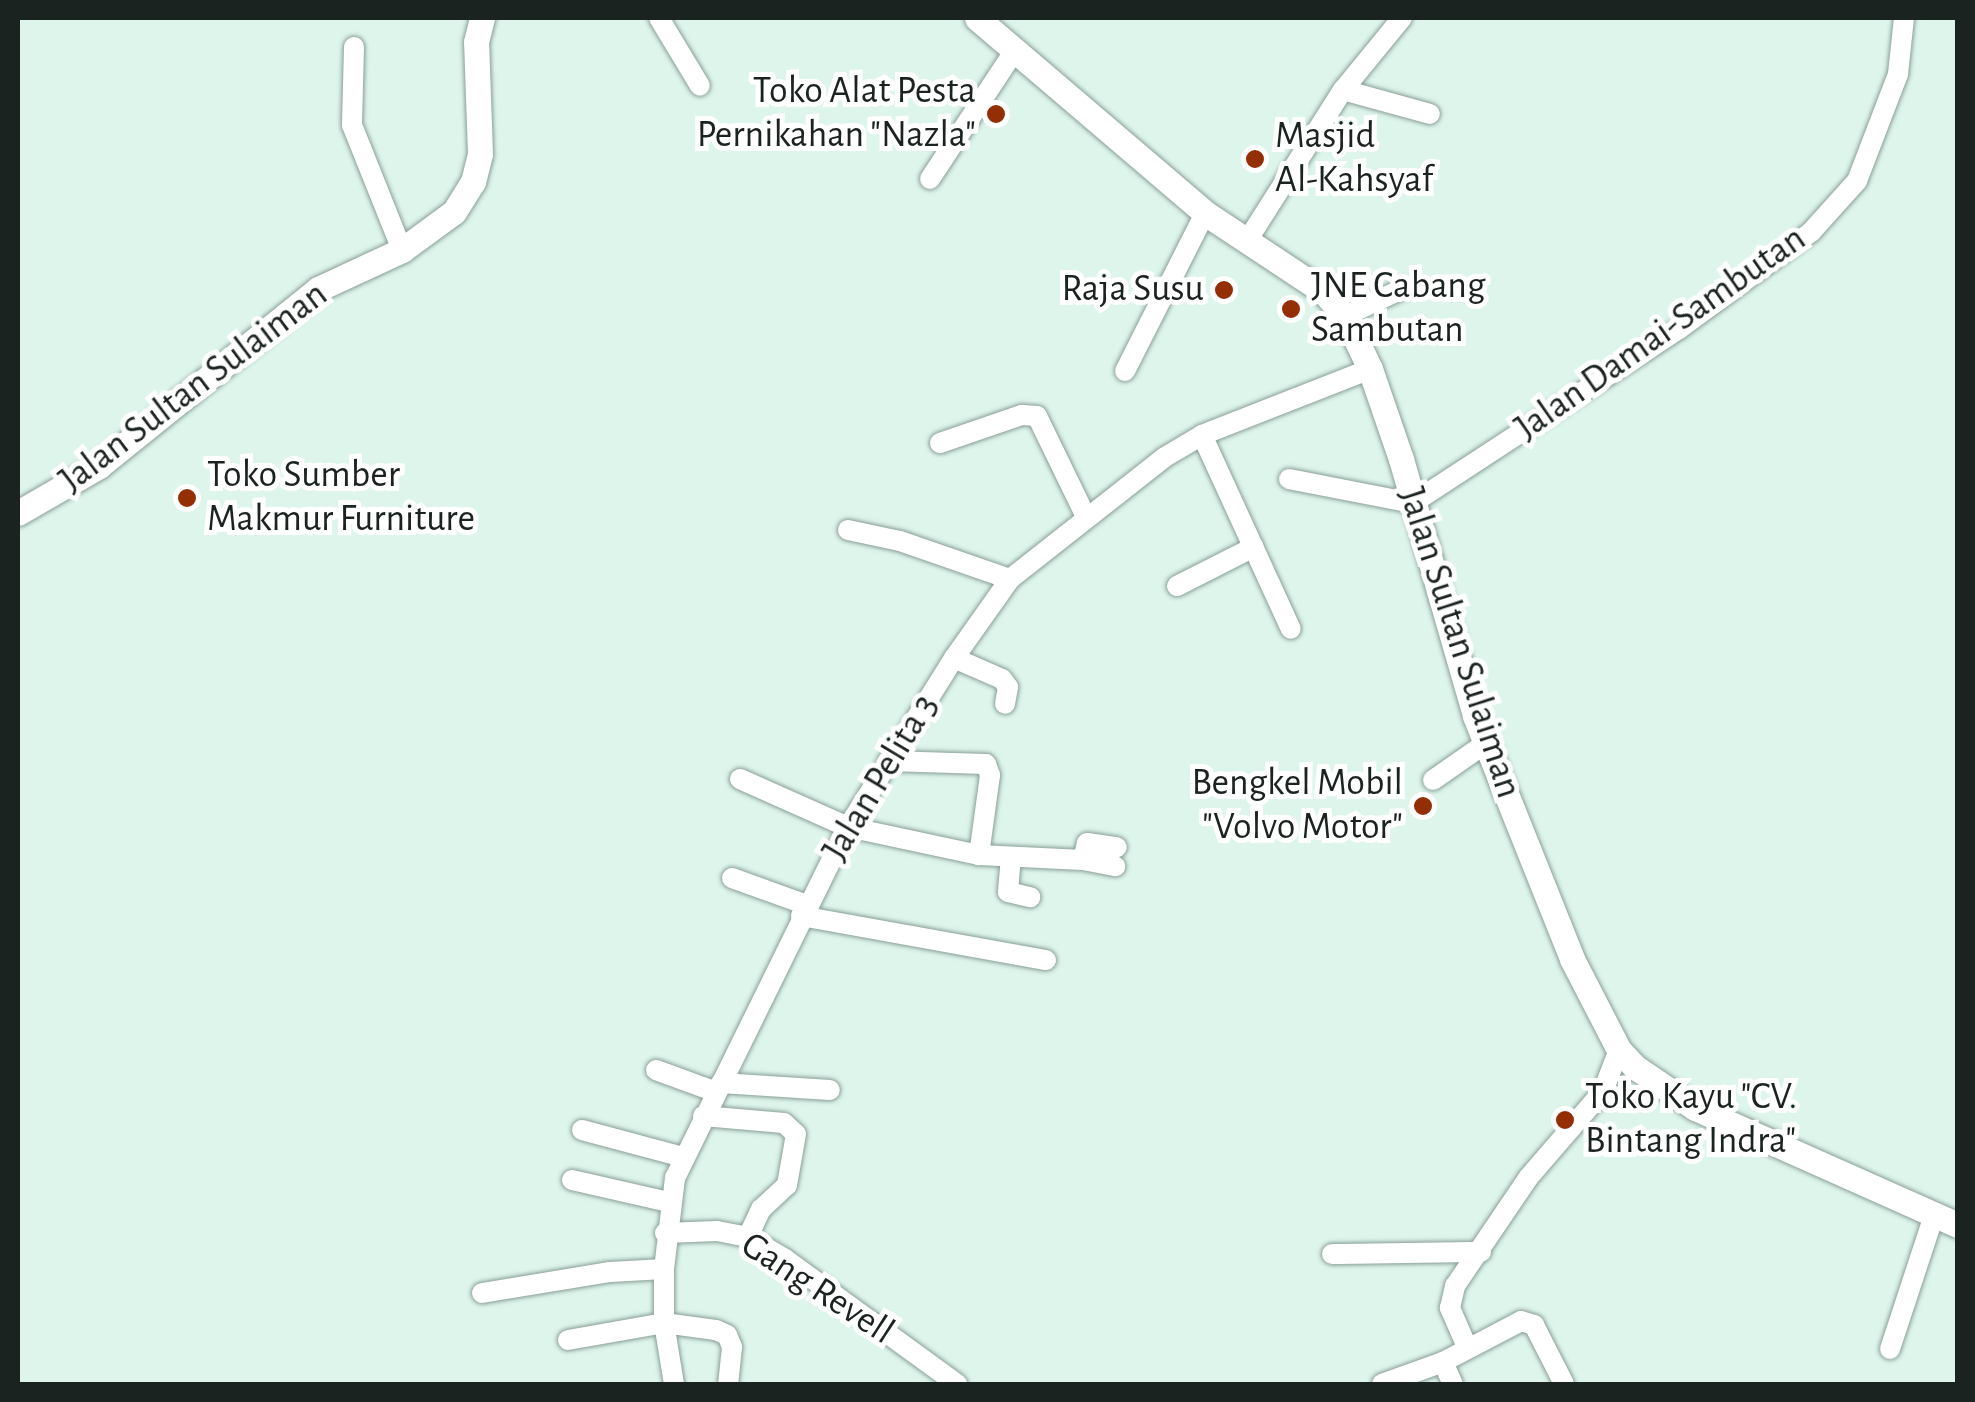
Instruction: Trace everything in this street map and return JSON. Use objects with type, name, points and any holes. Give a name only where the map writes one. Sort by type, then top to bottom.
[{"type":"main road","name":"Jalan Sultan Sulaiman","points":[[18,513],[100,466],[318,289],[402,250],[454,212],[473,182],[480,154],[476,42],[482,18]]},
{"type":"main road","name":"Jalan Sultan Sulaiman","points":[[977,18],[1205,212],[1323,291],[1345,316],[1370,368],[1486,744],[1572,959],[1618,1050],[1635,1067],[1696,1108],[1946,1220]]},
{"type":"street","points":[[659,18],[700,86]]},
{"type":"street","points":[[1247,241],[1343,90],[1402,18]]},
{"type":"street","name":"Jalan Damai-Sambutan","points":[[1413,504],[1679,329],[1810,232],[1856,181],[1898,74],[1904,18]]},
{"type":"street","points":[[354,47],[352,125],[402,250]]},
{"type":"street","points":[[930,179],[1013,52]]},
{"type":"street","points":[[1343,90],[1430,114]]},
{"type":"street","points":[[1126,371],[1205,212]]},
{"type":"street","points":[[1345,316],[1402,289]]},
{"type":"street","name":"Jalan Pelita 3","points":[[674,1384],[664,1323],[665,1233],[669,1202],[683,1158],[848,827],[954,658],[1010,579],[1086,516],[1202,435],[1370,368]]},
{"type":"street","points":[[940,443],[1022,415],[1037,416],[1086,516]]},
{"type":"street","points":[[1202,435],[1291,629]]},
{"type":"street","points":[[1289,479],[1413,504]]},
{"type":"street","points":[[848,530],[900,541],[1010,579]]},
{"type":"street","points":[[1177,586],[1254,547]]},
{"type":"street","points":[[954,658],[1002,680],[1008,686],[1004,704]]},
{"type":"street","points":[[1432,780],[1486,744]]},
{"type":"street","points":[[888,761],[986,764],[990,775],[979,855]]},
{"type":"street","points":[[740,779],[848,827],[979,855],[1083,860],[1116,857]]},
{"type":"street","points":[[1010,857],[1008,892],[1030,897]]},
{"type":"street","points":[[732,878],[804,910],[1046,960]]},
{"type":"street","points":[[1467,1347],[1454,1320],[1451,1298],[1528,1178],[1602,1091],[1618,1050]]},
{"type":"street","points":[[656,1070],[718,1087],[830,1090]]},
{"type":"street","points":[[703,1116],[784,1123],[796,1134],[796,1157],[787,1185],[761,1210],[748,1237]]},
{"type":"street","points":[[582,1130],[683,1158]]},
{"type":"street","points":[[572,1180],[669,1202]]},
{"type":"street","points":[[1890,1349],[1946,1220]]},
{"type":"street","name":"Gang Revell","points":[[665,1233],[717,1230],[748,1237],[785,1259],[956,1384]]},
{"type":"street","points":[[1332,1254],[1481,1252]]},
{"type":"street","points":[[482,1294],[664,1268]]},
{"type":"street","points":[[1382,1384],[1443,1362],[1521,1321],[1534,1326],[1564,1384]]},
{"type":"street","points":[[568,1340],[664,1323],[726,1335],[732,1346],[728,1384]]},
{"type":"street","points":[[1443,1362],[1453,1384]]},
{"type":"place","name":"Toko Alat Pesta Pernikahan \"Nazla\"","points":[[996,114]]},
{"type":"place","name":"Masjid Al-Kahsyaf","points":[[1255,159]]},
{"type":"place","name":"Raja Susu","points":[[1224,290]]},
{"type":"place","name":"JNE Cabang Sambutan","points":[[1291,309]]},
{"type":"place","name":"Toko Sumber Makmur Furniture","points":[[187,498]]},
{"type":"place","name":"Bengkel Mobil \"Volvo Motor\"","points":[[1423,806]]},
{"type":"place","name":"Toko Kayu \"CV. Bintang Indra\"","points":[[1565,1120]]}]
